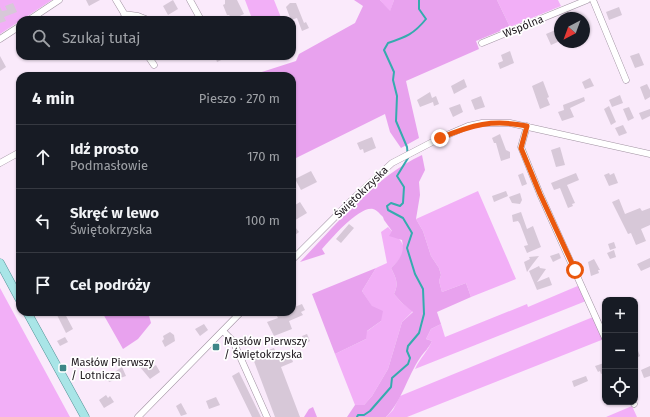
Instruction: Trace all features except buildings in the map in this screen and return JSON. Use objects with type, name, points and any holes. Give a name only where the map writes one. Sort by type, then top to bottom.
[{"type":"main road","points":[[0,263],[16,293]]},
{"type":"main road","points":[[29,316],[85,417]]},
{"type":"street","points":[[35,16],[59,0]]},
{"type":"street","points":[[116,0],[125,16]]},
{"type":"street","points":[[190,0],[199,16]]},
{"type":"street","name":"Wspólna","points":[[482,43],[587,0]]},
{"type":"street","points":[[593,0],[626,80]]},
{"type":"street","points":[[0,39],[16,29]]},
{"type":"street","points":[[151,60],[154,65]]},
{"type":"street","name":"Świętokrzyska","points":[[296,256],[380,173],[402,156],[468,126],[482,123],[510,123],[650,154]]},
{"type":"street","points":[[527,126],[521,148],[540,194],[603,333]]},
{"type":"street","points":[[0,164],[16,154]]},
{"type":"street","points":[[138,417],[237,316]]},
{"type":"street","points":[[222,331],[233,341],[267,417]]},
{"type":"shaded area","points":[[0,0],[52,0],[28,16],[16,16],[16,24],[0,34]]},
{"type":"shaded area","points":[[245,0],[274,0],[280,16],[251,16]]},
{"type":"shaded area","points":[[354,0],[380,0],[390,11],[394,0],[497,0],[510,27],[476,41],[479,49],[406,81],[419,138],[401,148],[390,132],[385,114],[296,158],[296,72],[262,72],[296,61],[299,54],[355,23],[363,6]]},
{"type":"shaded area","points":[[380,0],[394,0],[390,12]]},
{"type":"shaded area","points":[[497,0],[558,0],[561,6],[510,27]]},
{"type":"shaded area","points":[[422,155],[425,170],[419,182],[420,195],[416,219],[423,231],[431,256],[439,268],[441,275],[439,281],[442,292],[466,283],[471,297],[437,312],[441,324],[431,329],[426,339],[432,341],[431,343],[415,365],[396,404],[386,417],[347,417],[355,405],[364,405],[372,396],[388,369],[402,322],[413,312],[394,294],[396,281],[391,268],[401,256],[403,249],[402,240],[389,236],[392,231],[383,217],[373,209],[367,209],[353,218],[332,238],[322,249],[325,254],[300,262],[356,203],[387,176]]},
{"type":"shaded area","points":[[478,191],[516,279],[471,297],[466,283],[442,292],[439,281],[441,275],[439,268],[431,256],[423,231],[416,219]]},
{"type":"shaded area","points":[[388,227],[402,242],[403,246],[402,256],[391,268],[396,281],[394,294],[402,303],[413,311],[402,322],[388,369],[372,396],[364,405],[355,405],[335,354],[366,339],[366,332],[381,321],[362,291],[376,268],[387,263],[381,232]]},
{"type":"shaded area","points":[[376,268],[362,291],[372,306],[383,311],[381,321],[367,331],[366,339],[335,354],[312,294]]},
{"type":"shaded area","points":[[580,285],[602,334],[602,340],[407,417],[386,417],[393,410],[400,396],[593,317],[586,301],[415,369],[432,341],[426,339],[431,329],[441,324],[445,337],[527,304],[528,307]]},
{"type":"shaded area","points":[[0,288],[70,417],[0,417]]},
{"type":"shaded area","points":[[104,316],[149,316],[151,323],[138,339],[123,349]]},
{"type":"shaded area","points":[[632,406],[637,417],[606,417]]},
{"type":"shaded area","points":[[313,407],[317,417],[304,417],[309,409]]},
{"type":"waterway","points":[[357,417],[358,415],[364,415],[370,411],[391,387],[392,378],[408,364],[410,358],[407,351],[408,346],[419,333],[424,314],[423,289],[415,274],[407,248],[412,233],[403,218],[388,210],[387,206],[391,203],[400,206],[403,203],[404,187],[397,176],[408,158],[407,147],[396,121],[397,96],[393,80],[394,72],[384,50],[388,43],[409,34],[418,28],[426,19],[419,9],[419,0]]},
{"type":"place","name":"Masłów Pierwszy / Świętokrzyska","points":[[216,347]]},
{"type":"place","name":"Masłów Pierwszy / Lotnicza","points":[[63,368]]},
{"type":"route","points":[[440,138],[468,126],[482,123],[497,122],[527,126],[521,148],[540,194],[575,270]]}]
